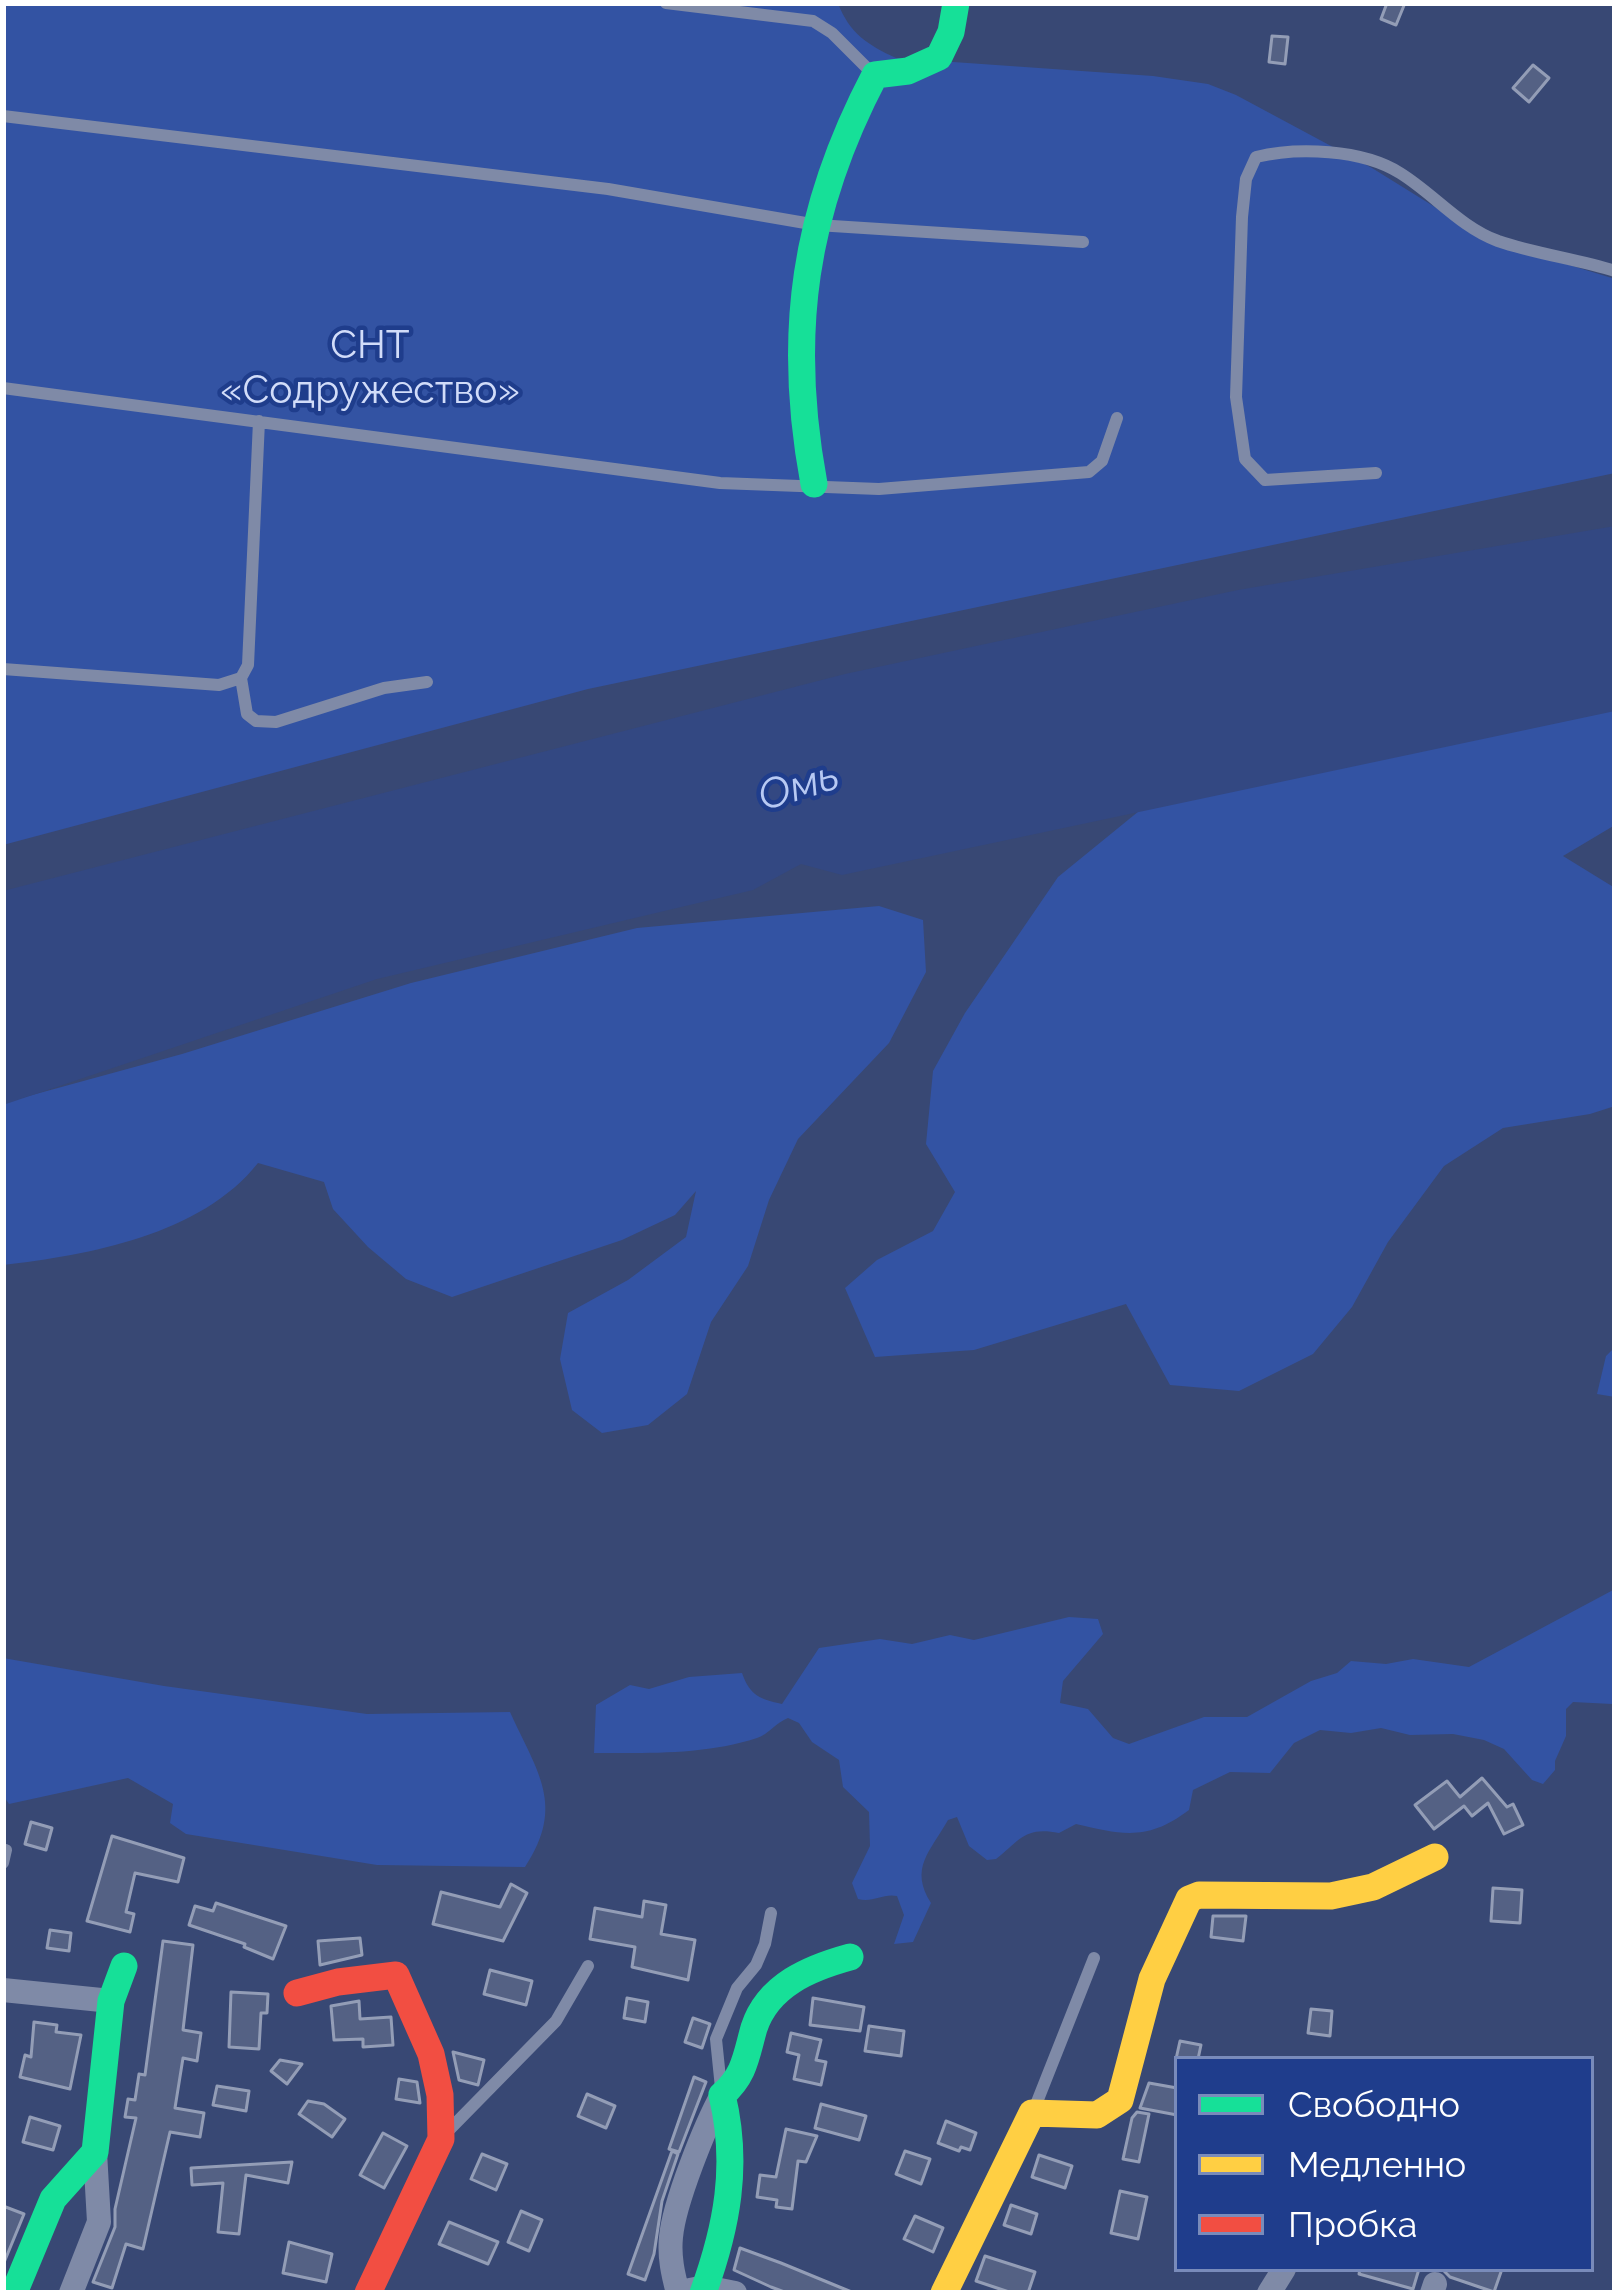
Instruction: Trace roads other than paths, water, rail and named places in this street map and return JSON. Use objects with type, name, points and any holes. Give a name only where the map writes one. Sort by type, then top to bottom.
[{"type":"street","points":[[814,484],[805,442],[799,328],[826,181],[875,75],[908,71],[939,57],[951,32],[956,3]]},
{"type":"street","points":[[944,2293],[1032,2113],[1095,2115],[1113,2109],[1123,2096],[1142,2013],[1189,1899],[1198,1895],[1330,1897],[1373,1887],[1435,1858]]},
{"type":"street","points":[[735,2293],[691,2291],[670,2264],[671,2232],[710,2116],[747,2071],[754,2024],[763,2008],[790,1981],[818,1965],[850,1957]]},
{"type":"street","points":[[71,2293],[99,2222],[95,2152],[111,2000],[124,1966]]},
{"type":"street","points":[[297,1994],[338,1982],[396,1975],[421,2020],[436,2066],[444,2114],[441,2139],[368,2293]]},
{"type":"street","points":[[3,1990],[111,2000]]},
{"type":"street","points":[[691,2291],[727,2225],[732,2125],[722,2096]]},
{"type":"street","points":[[14,2293],[53,2199],[95,2152]]},
{"type":"lane","points":[[666,3],[813,21],[875,75]]},
{"type":"lane","points":[[3,116],[608,189],[817,225],[1083,242]]},
{"type":"lane","points":[[1376,473],[1265,481],[1245,459],[1237,398],[1242,218],[1246,179],[1256,157],[1278,152],[1380,162],[1468,226],[1498,241],[1615,271]]},
{"type":"lane","points":[[3,388],[720,483],[879,489],[1089,472],[1102,461],[1117,418]]},
{"type":"lane","points":[[259,421],[248,665],[241,678],[247,714],[256,721],[276,722],[384,688],[427,682]]},
{"type":"lane","points":[[3,669],[219,685],[241,678]]},
{"type":"lane","points":[[722,2096],[716,2039],[737,1988],[756,1965],[771,1913]]},
{"type":"lane","points":[[1032,2113],[1094,1958]]},
{"type":"lane","points":[[441,2139],[556,2020],[588,1966]]},
{"type":"water","name":"Омь","points":[[1615,526],[1615,711],[842,875],[801,864],[753,890],[377,979],[3,1105],[3,891],[845,674],[1238,590]]},
{"type":"park label","name":"СНТ «Содружество»","points":[[370,368]]}]
